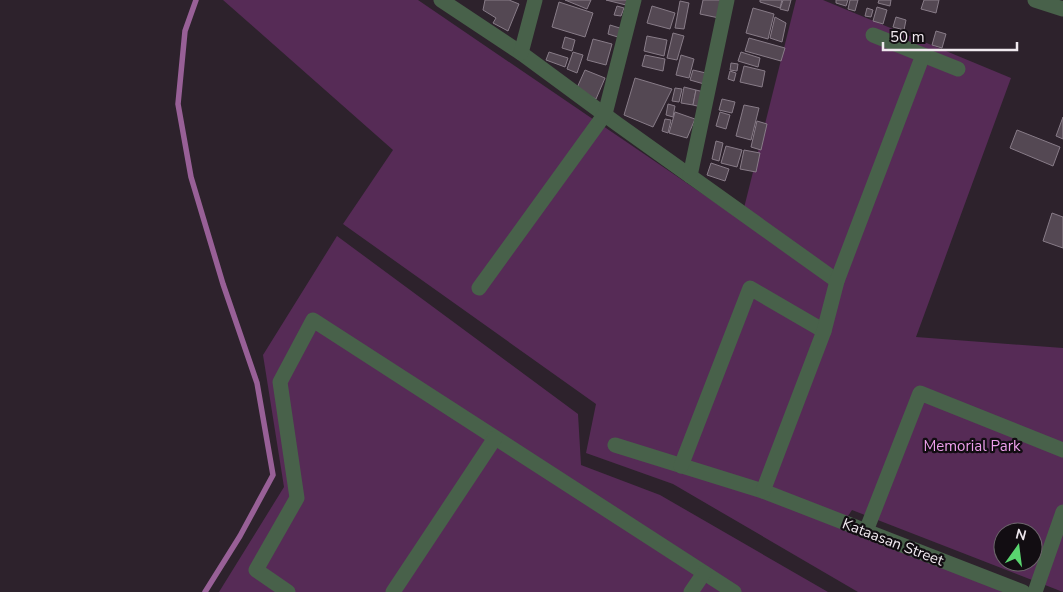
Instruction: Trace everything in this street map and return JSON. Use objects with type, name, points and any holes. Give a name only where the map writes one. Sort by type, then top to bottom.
[{"type":"street","points":[[441,0],[521,53],[837,280]]},
{"type":"street","points":[[521,53],[535,0]]},
{"type":"street","points":[[480,288],[605,114],[634,0]]},
{"type":"street","points":[[690,176],[728,0]]},
{"type":"street","points":[[1035,0],[1063,9]]},
{"type":"street","points":[[873,35],[958,69]]},
{"type":"street","points":[[763,491],[824,331],[837,280],[923,55]]},
{"type":"street","points":[[681,466],[750,288],[824,331]]},
{"type":"street","points":[[288,592],[256,570],[297,498],[280,382],[313,320],[734,592]]},
{"type":"street","points":[[866,531],[920,393],[1063,450]]},
{"type":"street","points":[[393,592],[496,438]]},
{"type":"street","name":"Kataasan Street","points":[[615,445],[763,491],[1023,592]]},
{"type":"street","points":[[1035,592],[1063,512]]},
{"type":"street","points":[[692,592],[704,573]]},
{"type":"green space","name":"Memorial Park","points":[[223,0],[418,0],[741,220],[796,0],[823,0],[1011,78],[916,337],[1063,348],[1063,592],[1012,572],[1043,572],[1043,522],[993,522],[993,565],[852,510],[848,516],[1003,592],[858,592],[673,484],[586,453],[596,404],[343,224],[393,150]]},
{"type":"green space","points":[[337,236],[578,414],[581,465],[660,495],[828,592],[219,592],[284,487],[263,355]]},
{"type":"building","points":[[485,0],[509,0],[519,4],[508,31],[493,23],[496,18],[483,10]]},
{"type":"building","points":[[565,0],[591,0],[587,9]]},
{"type":"building","points":[[606,0],[627,0],[626,5]]},
{"type":"building","points":[[703,0],[723,0],[719,18],[700,14]]},
{"type":"building","points":[[760,0],[782,0],[780,8],[760,2]]},
{"type":"building","points":[[783,0],[791,0],[788,11],[780,9]]},
{"type":"building","points":[[836,0],[848,0],[846,6],[836,3]]},
{"type":"building","points":[[850,0],[858,0],[855,11],[848,9]]},
{"type":"building","points":[[879,0],[891,0],[890,6],[878,3]]},
{"type":"building","points":[[924,0],[939,0],[936,13],[921,9]]},
{"type":"building","points":[[680,1],[689,3],[684,29],[675,28]]},
{"type":"building","points":[[559,2],[593,13],[585,37],[552,27]]},
{"type":"building","points":[[617,6],[624,8],[621,16],[614,15]]},
{"type":"building","points":[[652,6],[675,13],[670,29],[647,23]]},
{"type":"building","points":[[877,7],[887,10],[883,24],[873,21]]},
{"type":"building","points":[[753,8],[774,14],[768,39],[746,33]]},
{"type":"building","points":[[867,8],[873,10],[871,17],[865,16]]},
{"type":"building","points":[[775,17],[786,23],[782,42],[770,38]]},
{"type":"building","points":[[896,17],[906,20],[904,30],[893,27]]},
{"type":"building","points":[[610,25],[623,29],[621,38],[608,34]]},
{"type":"building","points":[[936,31],[946,34],[942,48],[932,45]]},
{"type":"building","points":[[673,33],[684,36],[677,60],[667,58]]},
{"type":"building","points":[[647,36],[667,40],[664,56],[644,51]]},
{"type":"building","points":[[565,37],[575,40],[572,51],[562,48]]},
{"type":"building","points":[[749,38],[785,48],[781,61],[745,51]]},
{"type":"building","points":[[593,39],[612,44],[606,65],[587,60]]},
{"type":"building","points":[[549,52],[568,58],[565,67],[546,60]]},
{"type":"building","points":[[573,52],[583,55],[577,73],[567,69]]},
{"type":"building","points":[[741,52],[760,58],[758,67],[738,61]]},
{"type":"building","points":[[645,55],[665,59],[663,71],[642,66]]},
{"type":"building","points":[[681,55],[694,59],[689,78],[676,75]]},
{"type":"building","points":[[731,63],[738,64],[737,71],[730,70]]},
{"type":"building","points":[[744,66],[765,71],[762,87],[740,82]]},
{"type":"building","points":[[585,70],[605,78],[596,99],[576,90]]},
{"type":"building","points":[[693,70],[706,73],[704,84],[690,80]]},
{"type":"building","points":[[730,71],[736,73],[734,81],[728,79]]},
{"type":"building","points":[[635,78],[672,89],[653,127],[624,115]]},
{"type":"building","points":[[684,87],[696,90],[693,105],[681,103]]},
{"type":"building","points":[[675,88],[682,89],[679,102],[672,101]]},
{"type":"building","points":[[696,90],[704,92],[701,107],[693,105]]},
{"type":"building","points":[[722,99],[735,102],[732,113],[719,110]]},
{"type":"building","points":[[668,104],[675,106],[673,117],[666,115]]},
{"type":"building","points":[[744,105],[759,108],[751,140],[736,136]]},
{"type":"building","points":[[675,112],[695,119],[687,138],[669,133]]},
{"type":"building","points":[[720,112],[730,115],[726,129],[716,126]]},
{"type":"building","points":[[1063,117],[1063,139],[1056,136]]},
{"type":"building","points":[[665,119],[671,120],[668,133],[662,131]]},
{"type":"building","points":[[757,121],[767,124],[761,150],[751,147]]},
{"type":"building","points":[[1017,130],[1060,147],[1053,166],[1010,148]]},
{"type":"building","points":[[716,141],[723,143],[719,161],[712,159]]},
{"type":"building","points":[[726,146],[742,150],[737,167],[721,163]]},
{"type":"building","points":[[744,150],[760,153],[756,172],[740,169]]},
{"type":"building","points":[[711,163],[729,169],[725,181],[707,175]]},
{"type":"building","points":[[1052,213],[1063,217],[1063,248],[1043,241]]},
{"type":"waterway","points":[[196,0],[185,31],[178,104],[191,177],[223,284],[257,383],[273,475],[240,536],[205,592]]}]
